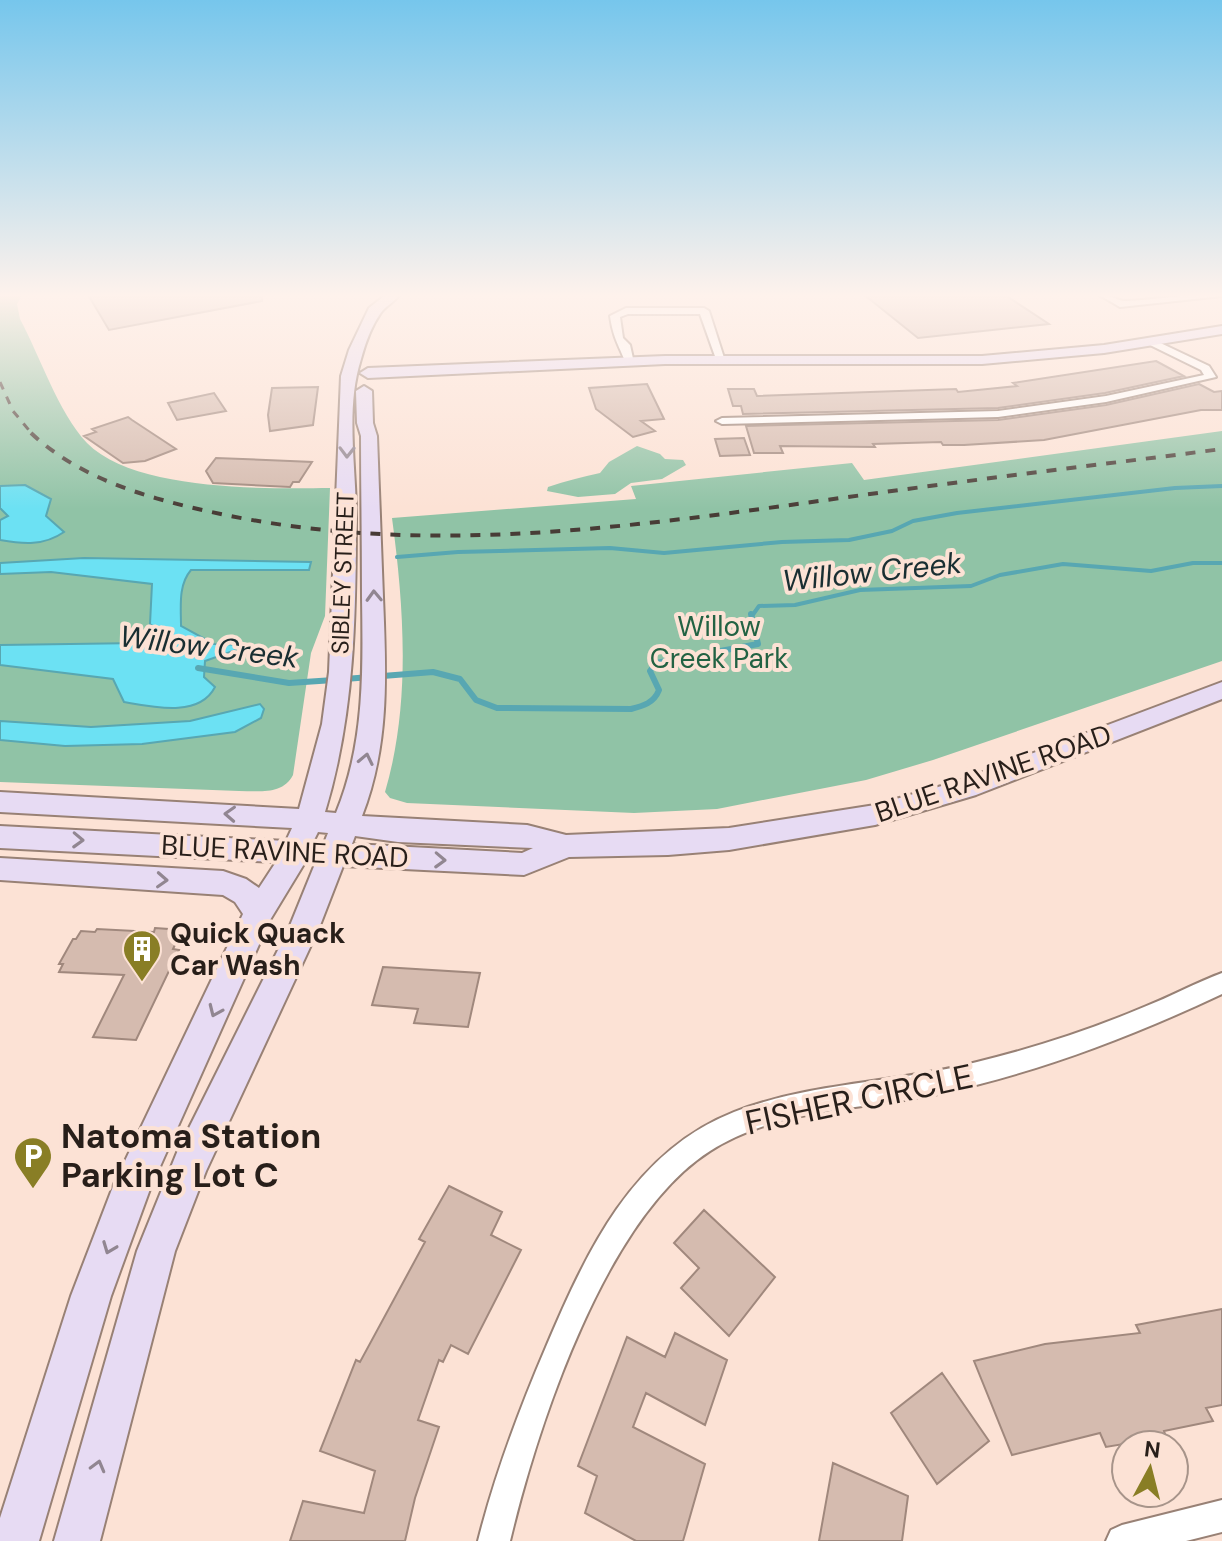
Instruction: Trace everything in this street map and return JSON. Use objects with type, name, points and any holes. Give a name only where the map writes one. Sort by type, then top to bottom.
[{"type":"street","name":"SIBLEY STREET","points":[[16,1541],[91,1296],[133,1184],[258,914],[271,897],[308,820],[328,752],[341,653],[348,385],[354,365]]},
{"type":"street","name":"SIBLEY STREET","points":[[77,1541],[156,1251],[191,1163],[304,928],[358,793],[367,759],[377,649],[369,436],[365,423],[364,387],[370,367],[460,365]]},
{"type":"street","points":[[722,421],[998,414],[1106,399],[1211,377],[1199,365]]},
{"type":"street","name":"BLUE RAVINE ROAD","points":[[0,802],[308,820],[398,831],[527,836],[566,846],[729,839],[875,815],[967,788],[1222,690]]},
{"type":"street","name":"BLUE RAVINE ROAD","points":[[0,837],[524,864],[566,846]]},
{"type":"street","points":[[0,869],[223,883],[240,888],[254,901],[258,914]]},
{"type":"street","name":"FISHER CIRCLE","points":[[494,1541],[508,1478],[532,1413],[603,1251],[626,1213],[663,1172],[696,1146],[736,1124],[784,1110],[884,1094],[1035,1058],[1154,1014],[1222,983]]},
{"type":"street","points":[[1122,1541],[1222,1516]]},
{"type":"green space","points":[[0,365],[42,365],[67,416],[87,443],[108,459],[136,470],[202,484],[330,488],[325,616],[311,653],[293,775],[289,781],[277,789],[254,791],[0,782]]},
{"type":"green space","name":"Willow Creek Park","points":[[1222,431],[1222,661],[866,780],[717,809],[634,813],[407,803],[390,798],[385,792],[399,725],[403,655],[400,586],[392,518],[636,499],[631,486],[852,463],[864,480]]},
{"type":"green space","points":[[637,446],[660,454],[665,459],[683,460],[686,465],[662,479],[631,483],[615,494],[578,497],[547,491],[548,487],[600,473],[609,462]]},
{"type":"water","points":[[25,485],[51,499],[46,516],[64,532],[49,540],[33,543],[0,540],[0,520],[8,516],[0,508],[0,486]]},
{"type":"water","points":[[84,558],[311,562],[309,570],[191,570],[182,589],[181,626],[214,644],[250,645],[205,661],[204,677],[215,687],[208,697],[198,703],[174,708],[124,702],[113,679],[0,665],[0,645],[140,643],[171,647],[165,636],[150,624],[152,584],[51,572],[0,574],[0,563]]},
{"type":"water","points":[[260,704],[264,709],[261,718],[235,732],[142,744],[65,746],[0,740],[0,721],[91,727],[190,721]]},
{"type":"building","points":[[1131,365],[1163,365],[1184,376],[1105,393],[998,408],[743,414],[741,406],[733,406],[728,389],[754,389],[757,396],[956,389],[958,392],[1017,386],[1013,383]]},
{"type":"building","points":[[647,384],[664,419],[641,421],[655,431],[633,437],[596,409],[589,388]]},
{"type":"building","points":[[1199,384],[1214,392],[1222,391],[1222,410],[1201,410],[1044,440],[964,445],[943,445],[941,442],[873,444],[875,447],[780,446],[783,453],[754,453],[746,426],[998,420],[1106,405]]},
{"type":"building","points":[[318,387],[313,425],[270,431],[268,415],[272,388]]},
{"type":"building","points":[[214,393],[226,411],[177,420],[168,403]]},
{"type":"building","points":[[128,417],[176,449],[145,461],[123,463],[84,436],[96,432],[92,429]]},
{"type":"building","points":[[744,438],[750,455],[720,456],[715,439]]},
{"type":"building","points":[[216,458],[312,462],[299,482],[293,482],[290,487],[213,483],[206,471]]},
{"type":"building","name":"Quick Quack Car Wash","points":[[155,928],[182,930],[173,949],[179,950],[136,1040],[93,1037],[124,975],[59,972],[63,964],[59,964],[73,939],[81,931],[154,932]]},
{"type":"building","points":[[383,967],[480,973],[468,1027],[414,1023],[418,1009],[372,1005]]},
{"type":"building","points":[[449,1186],[502,1212],[491,1235],[521,1250],[468,1354],[451,1345],[443,1362],[439,1360],[418,1420],[439,1427],[415,1498],[405,1541],[290,1541],[303,1501],[364,1513],[375,1471],[320,1451],[356,1360],[360,1362],[425,1242],[419,1239]]},
{"type":"building","points":[[704,1210],[775,1277],[729,1336],[681,1288],[699,1268],[674,1243]]},
{"type":"building","points":[[1222,1309],[1222,1405],[1206,1408],[1213,1421],[1174,1429],[1110,1429],[1110,1446],[1106,1447],[1100,1433],[1012,1455],[974,1361],[1045,1344],[1140,1333],[1136,1325]]},
{"type":"building","points":[[675,1333],[727,1360],[705,1425],[646,1393],[633,1427],[705,1464],[683,1541],[636,1541],[585,1513],[597,1476],[578,1466],[627,1337],[665,1357]]},
{"type":"building","points":[[942,1373],[989,1441],[937,1484],[891,1413]]},
{"type":"building","points":[[833,1463],[908,1496],[902,1541],[819,1541]]},
{"type":"waterway","points":[[397,557],[458,552],[610,548],[664,553],[782,542],[849,540],[892,531],[913,521],[957,513],[1175,488],[1222,486]]},
{"type":"waterway","name":"Willow Creek","points":[[752,616],[759,606],[795,605],[860,590],[971,586],[1000,575],[1063,564],[1151,571],[1193,563],[1222,563]]},
{"type":"waterway","name":"Willow Creek","points":[[345,679],[433,672],[460,679],[476,700],[497,708],[631,709],[648,703],[657,694],[659,690],[650,671],[656,663],[758,644],[751,614]]},
{"type":"waterway","name":"Willow Creek","points":[[198,668],[289,683],[334,680]]},
{"type":"railway","points":[[0,382],[13,411],[32,434]]},
{"type":"railway","points":[[32,434],[70,462],[113,484],[207,511],[290,526],[373,534],[456,536],[621,526],[1222,449]]},
{"type":"place","name":"Quick Quack Car Wash","points":[[142,983]]},
{"type":"place","name":"Natoma Station Parking Lot C","points":[[33,1190]]}]
